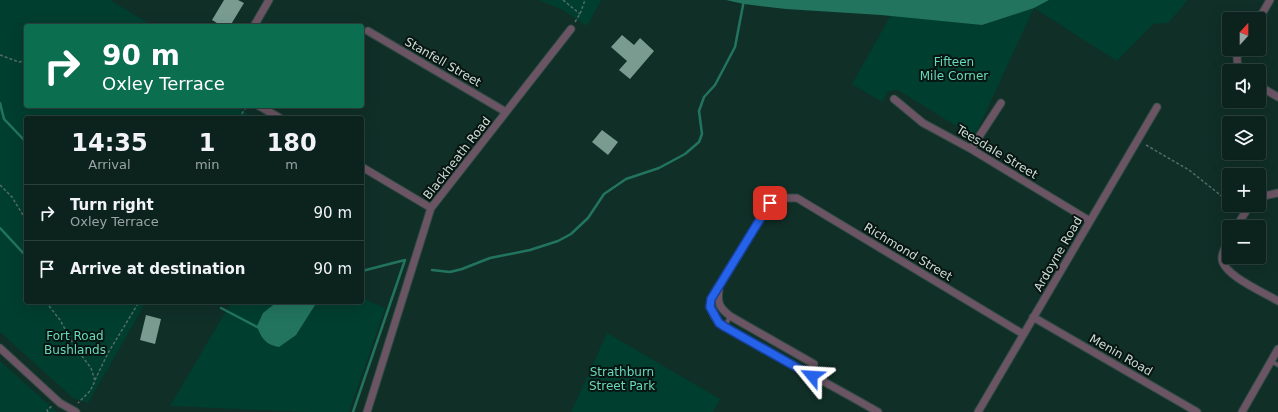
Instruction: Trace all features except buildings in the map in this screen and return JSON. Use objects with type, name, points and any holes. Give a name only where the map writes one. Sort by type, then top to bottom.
[{"type":"street","points":[[255,24],[269,0]]},
{"type":"street","points":[[1263,12],[1270,0]]},
{"type":"street","name":"Blackheath Road","points":[[367,412],[432,208],[571,29]]},
{"type":"street","name":"Stanfell Street","points":[[368,31],[506,112]]},
{"type":"street","points":[[1266,90],[1278,97]]},
{"type":"street","name":"Teesdale Street","points":[[894,99],[923,123],[971,149],[1090,221]]},
{"type":"street","points":[[971,149],[1001,103]]},
{"type":"street","name":"Ardoyne Road","points":[[978,412],[1157,107]]},
{"type":"street","points":[[262,108],[276,116]]},
{"type":"street","points":[[364,168],[432,208]]},
{"type":"street","points":[[1266,196],[1278,193]]},
{"type":"street","name":"Richmond Street","points":[[719,288],[770,203],[778,198],[797,198],[1023,334]]},
{"type":"street","points":[[1223,264],[1229,272],[1278,301]]},
{"type":"street","points":[[719,288],[717,302],[721,309],[791,353],[814,364]]},
{"type":"street","points":[[719,288],[711,299],[710,307],[719,323],[785,362],[838,388],[878,412]]},
{"type":"street","name":"Menin Road","points":[[1033,317],[1197,412]]},
{"type":"street","points":[[0,348],[60,403],[76,412]]},
{"type":"street","points":[[1242,412],[1278,349]]},
{"type":"street","points":[[785,362],[791,353]]},
{"type":"lane","points":[[725,327],[730,316]]},
{"type":"lane","points":[[1271,361],[1278,365]]},
{"type":"path","points":[[563,0],[580,14]]},
{"type":"path","points":[[571,29],[580,14],[585,0]]},
{"type":"path","points":[[0,54],[19,62],[24,61]]},
{"type":"path","points":[[1146,145],[1188,170],[1222,197]]},
{"type":"path","points":[[0,185],[12,197],[24,214]]},
{"type":"path","points":[[48,304],[60,320],[75,348],[91,368],[94,381]]},
{"type":"path","points":[[76,412],[79,402],[90,391],[108,353],[138,304]]},
{"type":"green space","name":"Fort Road Bushlands","points":[[0,0],[110,0],[150,24],[24,24],[24,108],[239,108],[252,116],[24,116],[24,304],[145,304],[88,403],[73,398],[0,332]]},
{"type":"green space","points":[[539,0],[601,0],[587,26],[563,10]]},
{"type":"green space","points":[[1049,0],[1188,0],[1168,23],[1153,24],[1117,61],[1034,8]]},
{"type":"green space","name":"Fifteen Mile Corner","points":[[1034,8],[974,137],[898,90],[888,91],[882,102],[852,84],[891,15],[981,25]]},
{"type":"green space","points":[[364,299],[385,308],[349,412],[309,412],[170,406],[231,304],[364,304]]},
{"type":"green space","name":"Strathburn Street Park","points":[[607,333],[720,399],[713,412],[571,412]]},
{"type":"green space","points":[[0,361],[57,412],[0,412]]},
{"type":"shaded area","points":[[726,0],[1049,0],[1034,8],[982,25],[881,15],[786,9],[744,4]]},
{"type":"shaded area","points":[[274,304],[316,304],[296,335],[279,347],[267,343],[260,334],[257,326],[263,313]]},
{"type":"waterway","points":[[432,270],[450,272],[490,258],[530,250],[558,241],[571,234],[588,218],[604,194],[626,179],[659,168],[685,154],[699,142],[702,134],[699,111],[704,97],[715,85],[735,47],[744,0]]},
{"type":"waterway","points":[[0,103],[4,119],[24,140]]},
{"type":"waterway","points":[[0,228],[24,254]]},
{"type":"waterway","points":[[353,412],[405,260],[364,270]]},
{"type":"waterway","points":[[221,308],[261,329]]},
{"type":"route","points":[[770,203],[711,299],[710,307],[712,314],[719,323],[785,362],[812,376]]}]
